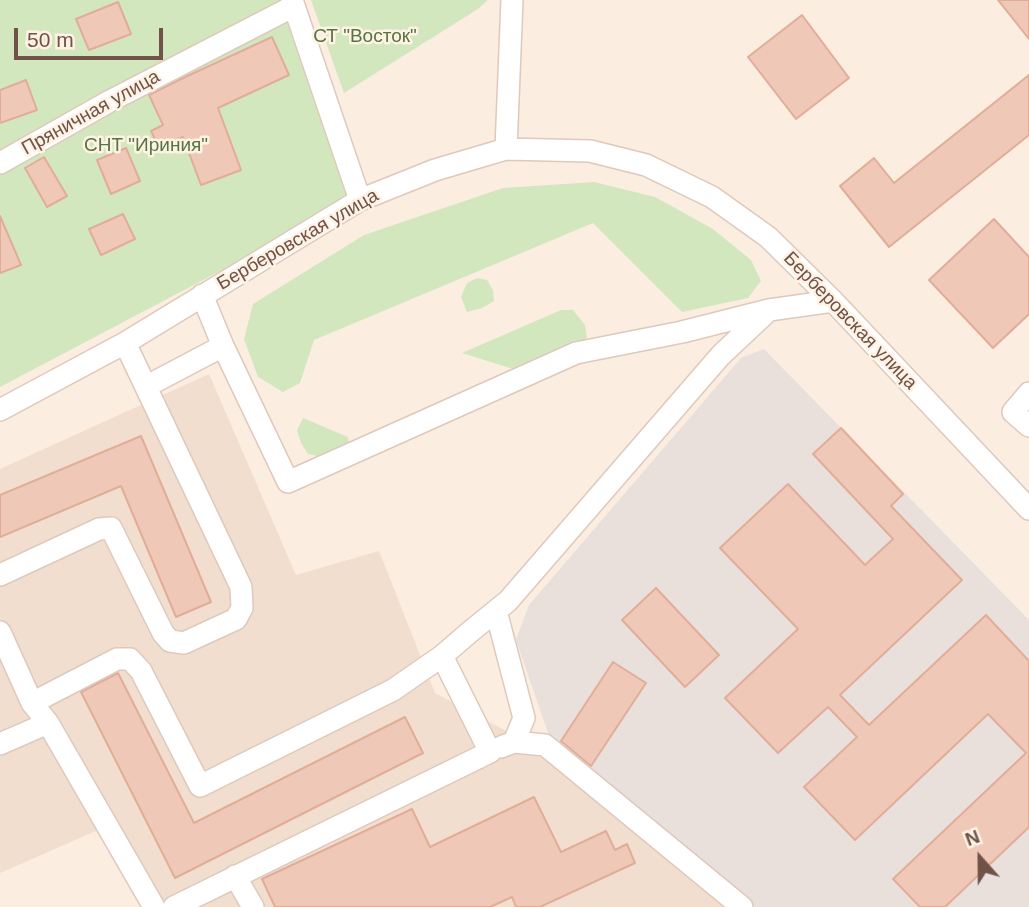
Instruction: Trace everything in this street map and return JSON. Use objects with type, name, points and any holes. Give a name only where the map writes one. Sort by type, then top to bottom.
[{"type":"street","points":[[506,149],[513,0]]},
{"type":"street","points":[[293,3],[360,200]]},
{"type":"street","name":"Пряничная улица","points":[[0,163],[293,3]]},
{"type":"street","name":"Берберовская улица","points":[[0,411],[125,343],[360,200],[435,170],[506,149],[590,151],[646,164],[712,197],[768,237],[833,301],[1029,509]]},
{"type":"street","points":[[202,295],[223,346],[288,482],[576,354],[682,332],[769,310],[833,301]]},
{"type":"street","points":[[32,703],[117,659],[130,659],[141,671],[200,786],[393,690],[442,656],[508,601],[721,355],[769,310]]},
{"type":"street","points":[[0,575],[99,529],[111,528],[163,634],[170,641],[184,643],[236,620],[242,608],[241,587],[125,343]]},
{"type":"street","points":[[147,386],[223,346]]},
{"type":"street","points":[[1029,393],[1013,412],[1029,426]]},
{"type":"street","points":[[496,611],[524,718],[514,742]]},
{"type":"street","points":[[0,632],[32,703],[48,723],[154,907]]},
{"type":"street","points":[[442,656],[490,752]]},
{"type":"street","points":[[0,744],[48,723]]},
{"type":"street","points":[[174,907],[514,742],[545,745],[742,907]]},
{"type":"street","points":[[235,876],[253,907]]},
{"type":"shaded area","points":[[764,349],[1029,620],[1029,907],[752,907],[556,756],[516,640],[529,605],[741,358]]},
{"type":"shaded area","points":[[209,374],[296,575],[379,551],[435,693],[540,749],[731,907],[140,907],[105,827],[0,873],[0,469]]},
{"type":"green space","name":"СНТ \"Ириния\"","points":[[0,0],[287,0],[355,200],[0,387]]},
{"type":"green space","name":"СТ \"Восток\"","points":[[311,0],[488,0],[478,9],[344,93]]},
{"type":"green space","points":[[594,182],[655,197],[713,229],[751,260],[761,281],[748,298],[682,312],[593,223],[314,340],[300,383],[283,392],[258,377],[244,339],[253,304],[364,235],[503,188]]},
{"type":"green space","points":[[477,278],[487,280],[493,290],[494,301],[467,312],[461,297],[467,283]]},
{"type":"green space","points":[[561,310],[573,310],[585,325],[587,338],[573,348],[535,366],[513,369],[462,353]]},
{"type":"green space","points":[[303,418],[348,437],[349,444],[322,457],[308,454],[297,430]]},
{"type":"building","points":[[998,0],[1029,0],[1029,39]]},
{"type":"building","points":[[118,2],[131,34],[89,50],[76,19]]},
{"type":"building","points":[[802,15],[849,78],[796,119],[748,57]]},
{"type":"building","points":[[272,37],[289,75],[218,108],[241,170],[201,185],[183,137],[159,148],[151,131],[163,125],[149,95]]},
{"type":"building","points":[[1029,75],[1029,135],[889,247],[840,186],[874,158],[894,183]]},
{"type":"building","points":[[26,80],[37,110],[0,123],[0,90]]},
{"type":"building","points":[[126,148],[140,181],[111,194],[97,160]]},
{"type":"building","points":[[44,157],[67,196],[47,207],[25,168]]},
{"type":"building","points":[[123,214],[135,239],[101,255],[89,229]]},
{"type":"building","points":[[0,216],[21,265],[0,273]]},
{"type":"building","points":[[994,219],[1029,257],[1029,314],[993,348],[929,280]]},
{"type":"building","points":[[841,428],[903,494],[891,506],[962,580],[840,695],[869,725],[986,615],[1029,661],[1029,827],[945,907],[920,907],[893,879],[1026,753],[988,714],[855,840],[804,787],[857,737],[828,707],[778,753],[725,698],[798,629],[720,548],[788,484],[865,565],[893,539],[813,454]]},
{"type":"building","points":[[141,436],[211,602],[176,617],[121,486],[0,537],[0,495]]},
{"type":"building","points":[[656,588],[719,655],[685,687],[622,620]]},
{"type":"building","points":[[613,662],[646,683],[591,766],[561,741]]},
{"type":"building","points":[[118,673],[194,823],[405,717],[423,753],[175,878],[81,692]]},
{"type":"building","points":[[534,797],[561,852],[606,831],[615,850],[627,844],[635,863],[540,907],[516,907],[512,897],[490,907],[275,907],[262,879],[412,809],[430,847]]}]
